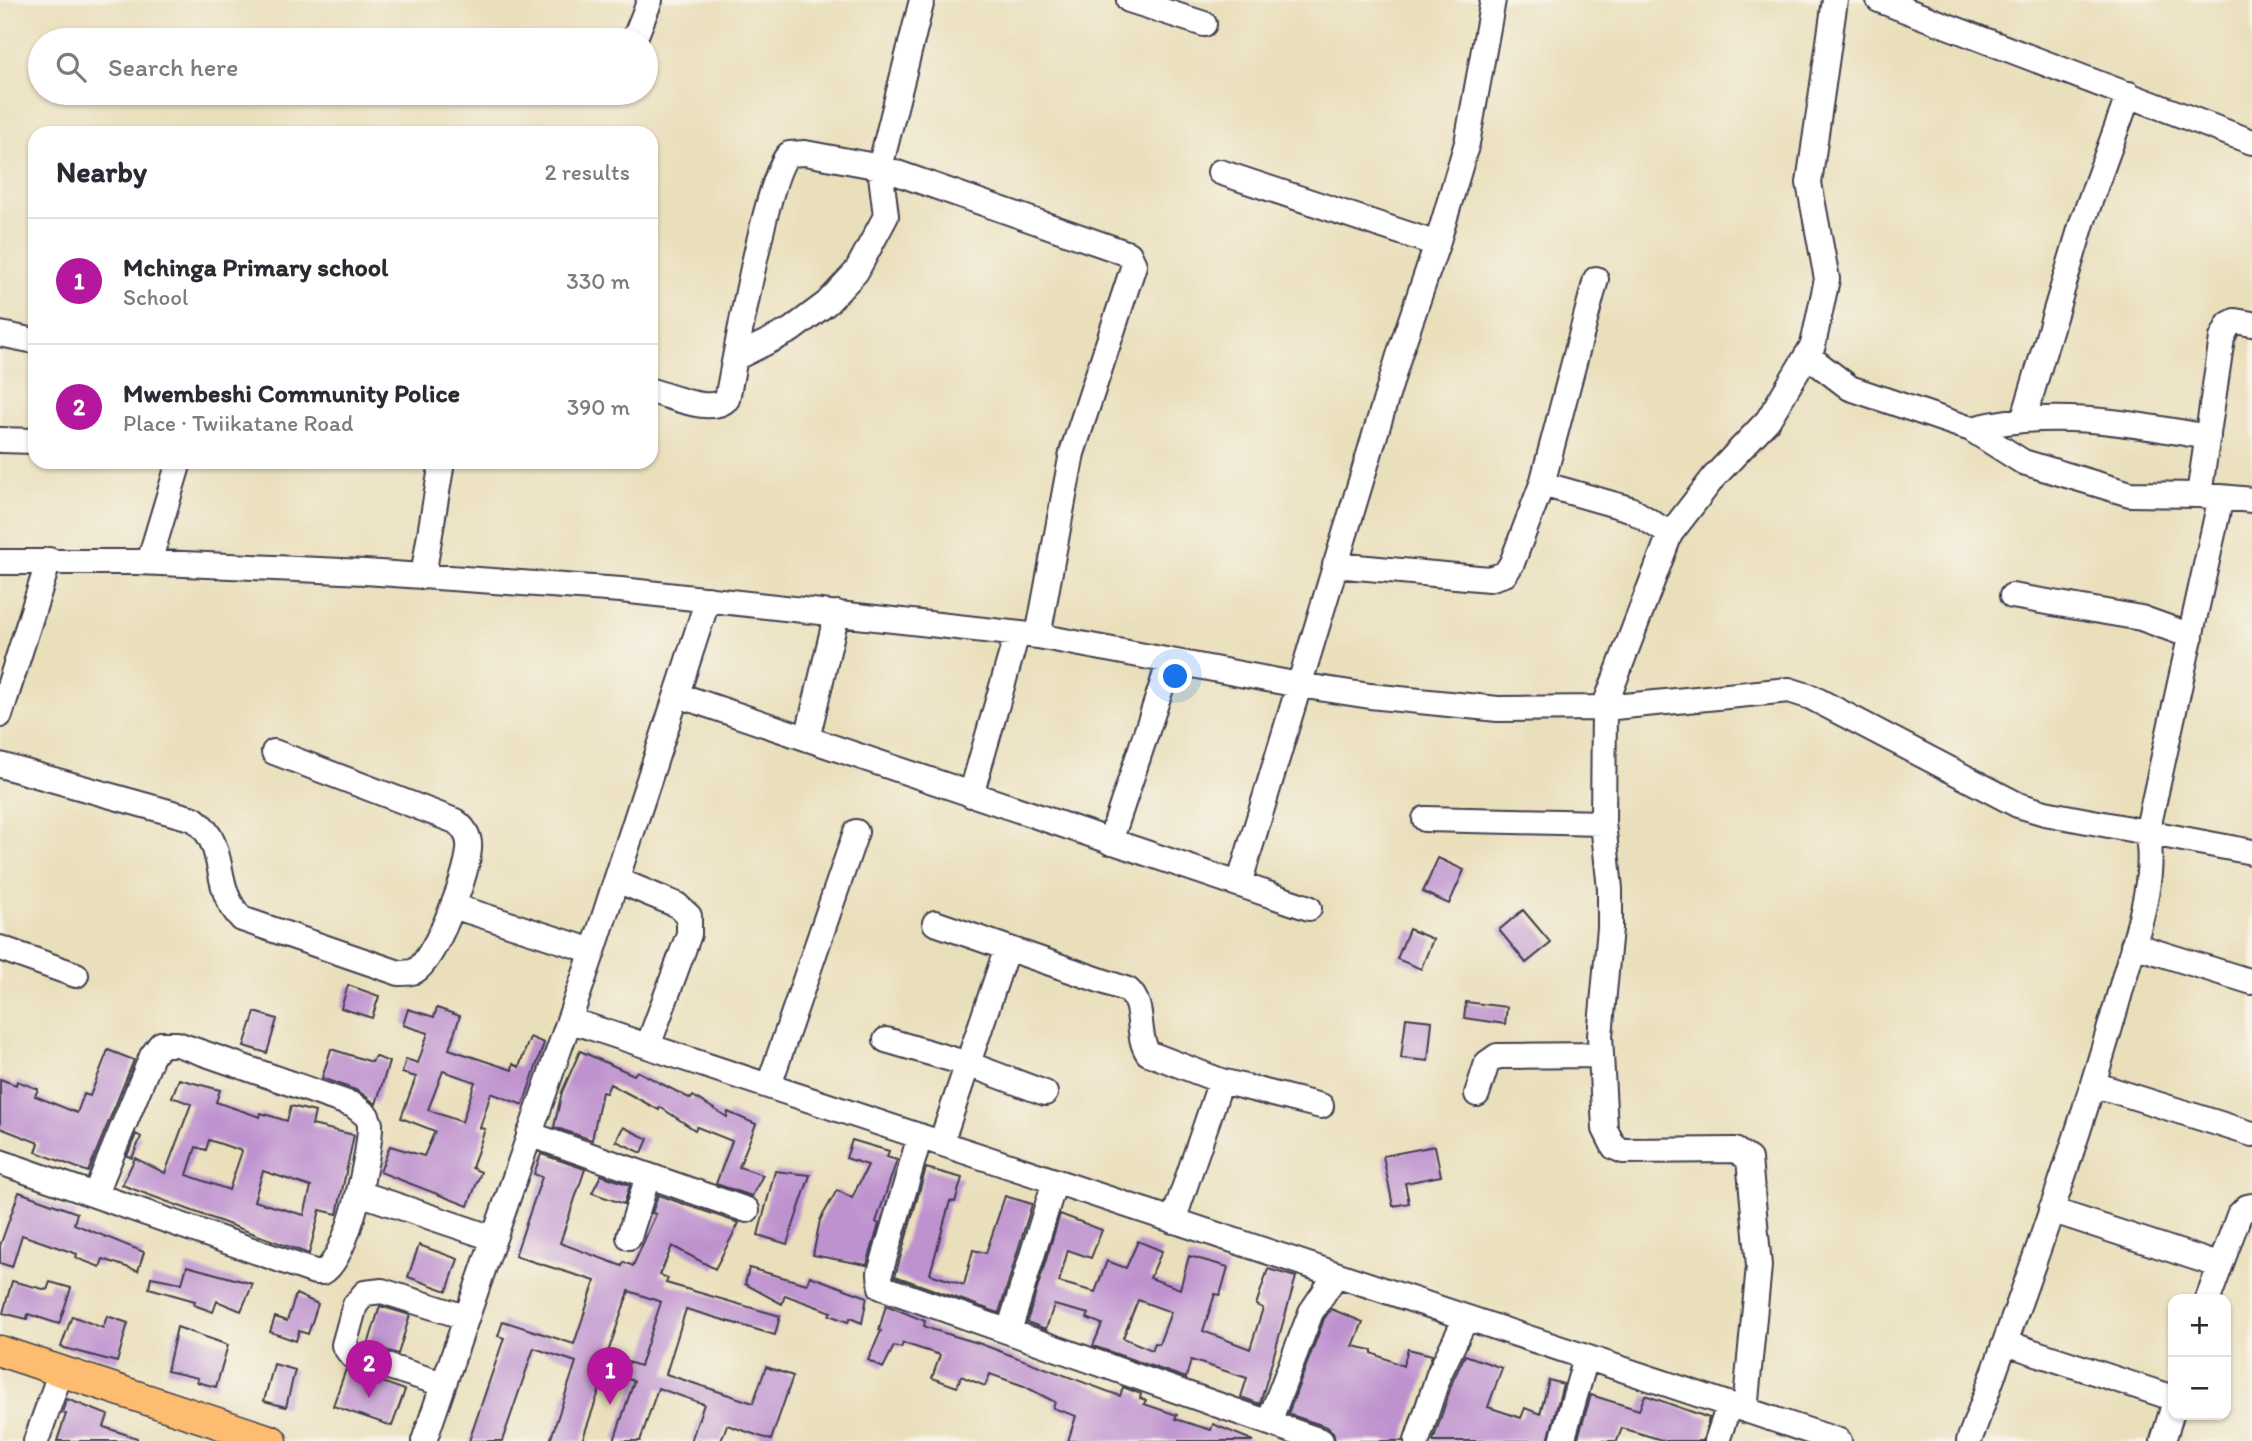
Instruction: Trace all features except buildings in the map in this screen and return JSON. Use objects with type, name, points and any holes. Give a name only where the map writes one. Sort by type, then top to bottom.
[{"type":"main road","points":[[0,1351],[272,1441]]},
{"type":"street","points":[[639,28],[650,0]]},
{"type":"street","points":[[735,358],[791,330],[827,303],[856,272],[886,216],[880,167],[922,0]]},
{"type":"street","points":[[1129,0],[1204,24]]},
{"type":"street","points":[[1240,884],[1335,565],[1466,144],[1493,0]]},
{"type":"street","points":[[1717,1441],[1737,1408],[1759,1266],[1749,1159],[1735,1150],[1633,1152],[1614,1147],[1605,1129],[1601,1055],[1610,915],[1603,823],[1604,708],[1670,534],[1713,477],[1768,420],[1808,356],[1817,332],[1826,292],[1825,264],[1809,183],[1835,0]]},
{"type":"street","points":[[1879,0],[2252,142]]},
{"type":"street","points":[[2024,418],[2082,223],[2129,94]]},
{"type":"street","points":[[658,393],[709,406],[722,404],[727,399],[762,230],[783,159],[789,154],[806,153],[880,167],[1129,254],[1134,265],[1072,453],[1027,635],[971,794]]},
{"type":"street","points":[[1220,172],[1437,244]]},
{"type":"street","points":[[1335,565],[1498,578],[1505,574],[1513,563],[1542,484],[1596,279]]},
{"type":"street","points":[[1969,1441],[2006,1343],[2093,1084],[2133,945],[2150,869],[2147,833],[2191,636],[2210,496],[2208,437],[2225,329],[2235,321],[2252,324]]},
{"type":"street","points":[[0,334],[28,340]]},
{"type":"street","points":[[1808,356],[1850,388],[1971,429],[2023,462],[2117,491],[2142,495],[2252,500]]},
{"type":"street","points":[[1971,429],[2024,418],[2099,419],[2208,437]]},
{"type":"street","points":[[0,440],[28,441]]},
{"type":"street","points":[[149,562],[177,469]]},
{"type":"street","points":[[423,576],[441,469]]},
{"type":"street","points":[[1542,484],[1630,509],[1670,534]]},
{"type":"street","points":[[0,715],[49,560]]},
{"type":"street","points":[[0,562],[149,562],[423,576],[708,599],[1027,635],[1299,685],[1498,709],[1604,708],[1789,690],[1801,692],[2018,805],[2252,852]]},
{"type":"street","points":[[2012,596],[2141,618],[2191,636]]},
{"type":"street","points":[[424,1441],[617,880],[708,599]]},
{"type":"street","points":[[807,739],[837,613]]},
{"type":"street","points":[[1110,842],[1170,661]]},
{"type":"street","points":[[678,695],[1309,908]]},
{"type":"street","points":[[0,765],[194,819],[207,829],[215,840],[223,892],[230,907],[242,919],[399,974],[416,971],[453,906],[470,849],[467,832],[462,826],[275,752]]},
{"type":"street","points":[[1425,819],[1603,823]]},
{"type":"street","points":[[769,1085],[856,832]]},
{"type":"street","points":[[617,880],[677,905],[689,916],[689,934],[648,1046]]},
{"type":"street","points":[[453,906],[593,951]]},
{"type":"street","points":[[935,923],[1128,990],[1138,1003],[1141,1039],[1148,1053],[1221,1081],[1321,1106]]},
{"type":"street","points":[[2133,945],[2252,982]]},
{"type":"street","points":[[0,948],[76,975]]},
{"type":"street","points":[[1007,948],[968,1064],[931,1140],[880,1273],[881,1287],[1321,1441]]},
{"type":"street","points":[[569,1020],[1839,1441]]},
{"type":"street","points":[[886,1040],[968,1064],[1045,1093]]},
{"type":"street","points":[[0,1163],[315,1272],[330,1269],[335,1261],[359,1193],[370,1134],[367,1116],[361,1109],[168,1042],[161,1044],[152,1056],[95,1195]]},
{"type":"street","points":[[1477,1094],[1487,1063],[1497,1056],[1601,1055]]},
{"type":"street","points":[[1173,1221],[1221,1081]]},
{"type":"street","points":[[2093,1084],[2252,1134]]},
{"type":"street","points":[[529,1135],[747,1210]]},
{"type":"street","points":[[629,1237],[649,1176]]},
{"type":"street","points":[[1009,1331],[1055,1181]]},
{"type":"street","points":[[359,1193],[493,1237]]},
{"type":"street","points":[[2209,1294],[2218,1265],[2239,1215],[2252,1206]]},
{"type":"street","points":[[2051,1210],[2218,1265]]},
{"type":"street","points":[[1269,1422],[1311,1312],[1336,1275]]},
{"type":"street","points":[[443,1384],[351,1355],[344,1345],[355,1305],[365,1293],[382,1291],[465,1317]]},
{"type":"street","points":[[1417,1441],[1439,1374],[1466,1318]]},
{"type":"street","points":[[2006,1343],[2168,1396]]},
{"type":"street","points":[[1562,1441],[1587,1358]]},
{"type":"street","points":[[36,1441],[61,1371]]},
{"type":"street","points":[[2163,1441],[2169,1420]]},
{"type":"place","name":"Mwembeshi Community Police","points":[[369,1398]]},
{"type":"place","name":"Mchinga Primary school","points":[[610,1405]]}]
